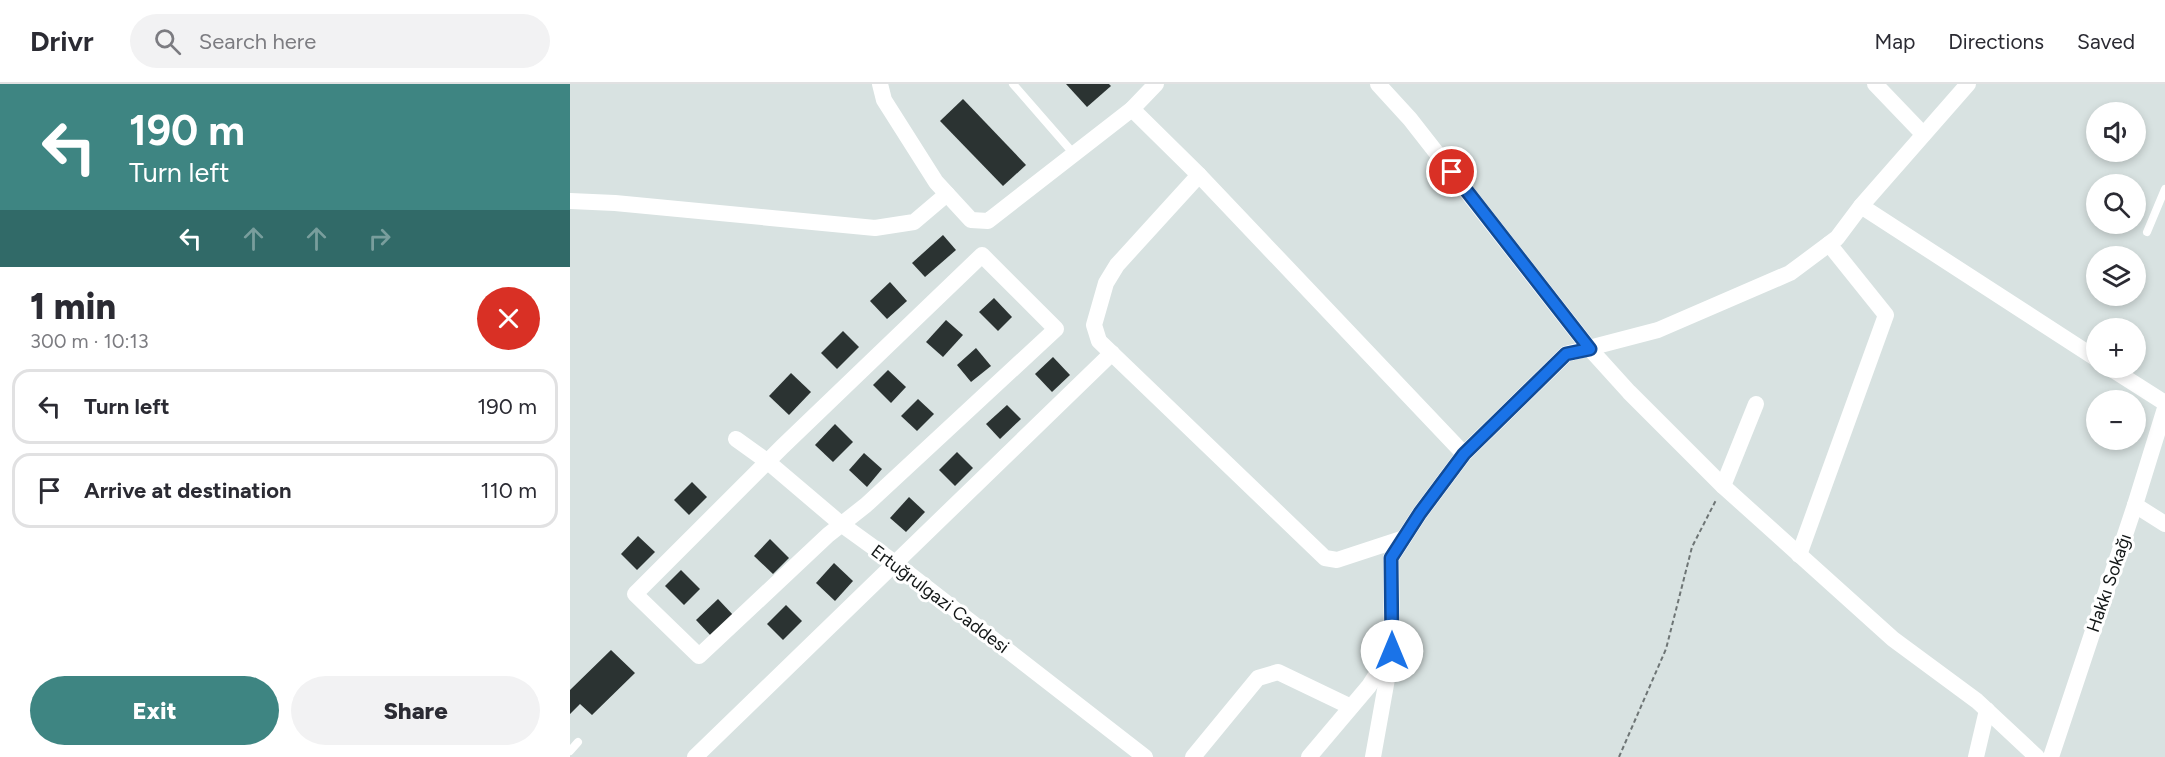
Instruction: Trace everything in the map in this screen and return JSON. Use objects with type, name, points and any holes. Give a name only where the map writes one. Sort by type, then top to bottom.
[{"type":"street","points":[[880,84],[884,100],[936,182],[971,220],[988,221],[1132,109],[1156,84]]},
{"type":"street","points":[[1378,84],[1410,119],[1590,349],[1629,392],[1723,486],[1799,555],[1893,639],[1987,710],[2037,757]]},
{"type":"street","points":[[1875,84],[1923,134]]},
{"type":"street","points":[[1373,757],[1392,651],[1391,558],[1420,513],[1464,454],[1566,354],[1658,330],[1790,273],[1837,238],[1861,206],[1968,84]]},
{"type":"street","points":[[1132,109],[1199,175],[1464,454]]},
{"type":"street","points":[[1199,175],[1117,265],[1107,283],[1094,325],[1099,341],[1325,558],[1337,560],[1404,538]]},
{"type":"street","points":[[570,201],[615,203],[875,228],[914,222],[947,194]]},
{"type":"street","points":[[1861,206],[2086,352]]},
{"type":"street","points":[[1799,555],[1886,315],[1829,244]]},
{"type":"street","points":[[982,255],[1056,329],[866,505],[841,524],[699,656],[635,594],[982,255]]},
{"type":"street","points":[[695,757],[1112,353]]},
{"type":"street","points":[[2126,378],[2165,403]]},
{"type":"street","points":[[1723,486],[1756,404]]},
{"type":"street","name":"Hakkı Sokağı","points":[[2051,757],[2165,408]]},
{"type":"street","name":"Ertuğrulgazi Caddesi","points":[[736,439],[768,462],[841,524],[895,563],[1145,757]]},
{"type":"street","points":[[2135,505],[2165,524]]},
{"type":"street","points":[[1309,757],[1369,686],[1392,651]]},
{"type":"street","points":[[1193,757],[1258,678],[1278,672],[1351,707]]},
{"type":"street","points":[[1976,757],[1987,710]]},
{"type":"lane","points":[[1013,84],[1074,154]]},
{"type":"lane","points":[[2147,232],[2165,189]]},
{"type":"lane","points":[[570,751],[578,742]]},
{"type":"path","points":[[1619,757],[1666,649],[1692,547],[1723,486]]},
{"type":"building","points":[[1066,84],[1109,84],[1111,86],[1087,107]]},
{"type":"building","points":[[963,99],[1026,165],[1003,186],[940,121]]},
{"type":"building","points":[[943,235],[956,250],[925,277],[912,263]]},
{"type":"building","points":[[890,282],[907,301],[887,319],[870,301]]},
{"type":"building","points":[[994,298],[1012,317],[998,331],[979,312]]},
{"type":"building","points":[[946,320],[963,335],[943,357],[926,342]]},
{"type":"building","points":[[843,331],[859,347],[837,369],[821,353]]},
{"type":"building","points":[[976,348],[991,366],[971,382],[957,365]]},
{"type":"building","points":[[1053,357],[1070,375],[1052,392],[1035,374]]},
{"type":"building","points":[[888,370],[906,387],[891,403],[873,385]]},
{"type":"building","points":[[791,373],[811,392],[789,415],[769,396]]},
{"type":"building","points":[[918,399],[934,414],[917,431],[901,416]]},
{"type":"building","points":[[1007,405],[1021,419],[1000,439],[986,424]]},
{"type":"building","points":[[835,424],[853,442],[833,462],[815,445]]},
{"type":"building","points":[[957,452],[973,468],[955,486],[939,470]]},
{"type":"building","points":[[864,453],[882,469],[867,487],[849,470]]},
{"type":"building","points":[[692,482],[707,497],[689,515],[674,500]]},
{"type":"building","points":[[909,497],[925,512],[906,532],[890,518]]},
{"type":"building","points":[[638,536],[655,552],[637,570],[621,554]]},
{"type":"building","points":[[770,539],[789,558],[773,574],[754,556]]},
{"type":"building","points":[[834,563],[853,581],[835,601],[816,583]]},
{"type":"building","points":[[681,570],[700,589],[684,605],[665,586]]},
{"type":"building","points":[[718,599],[734,616],[712,637],[696,620]]},
{"type":"building","points":[[786,605],[802,621],[783,640],[767,624]]},
{"type":"building","points":[[611,650],[635,673],[592,715],[580,704],[570,714],[570,690]]},
{"type":"route","points":[[1392,651],[1391,558],[1420,513],[1464,454],[1566,354],[1590,349],[1452,172]]}]
